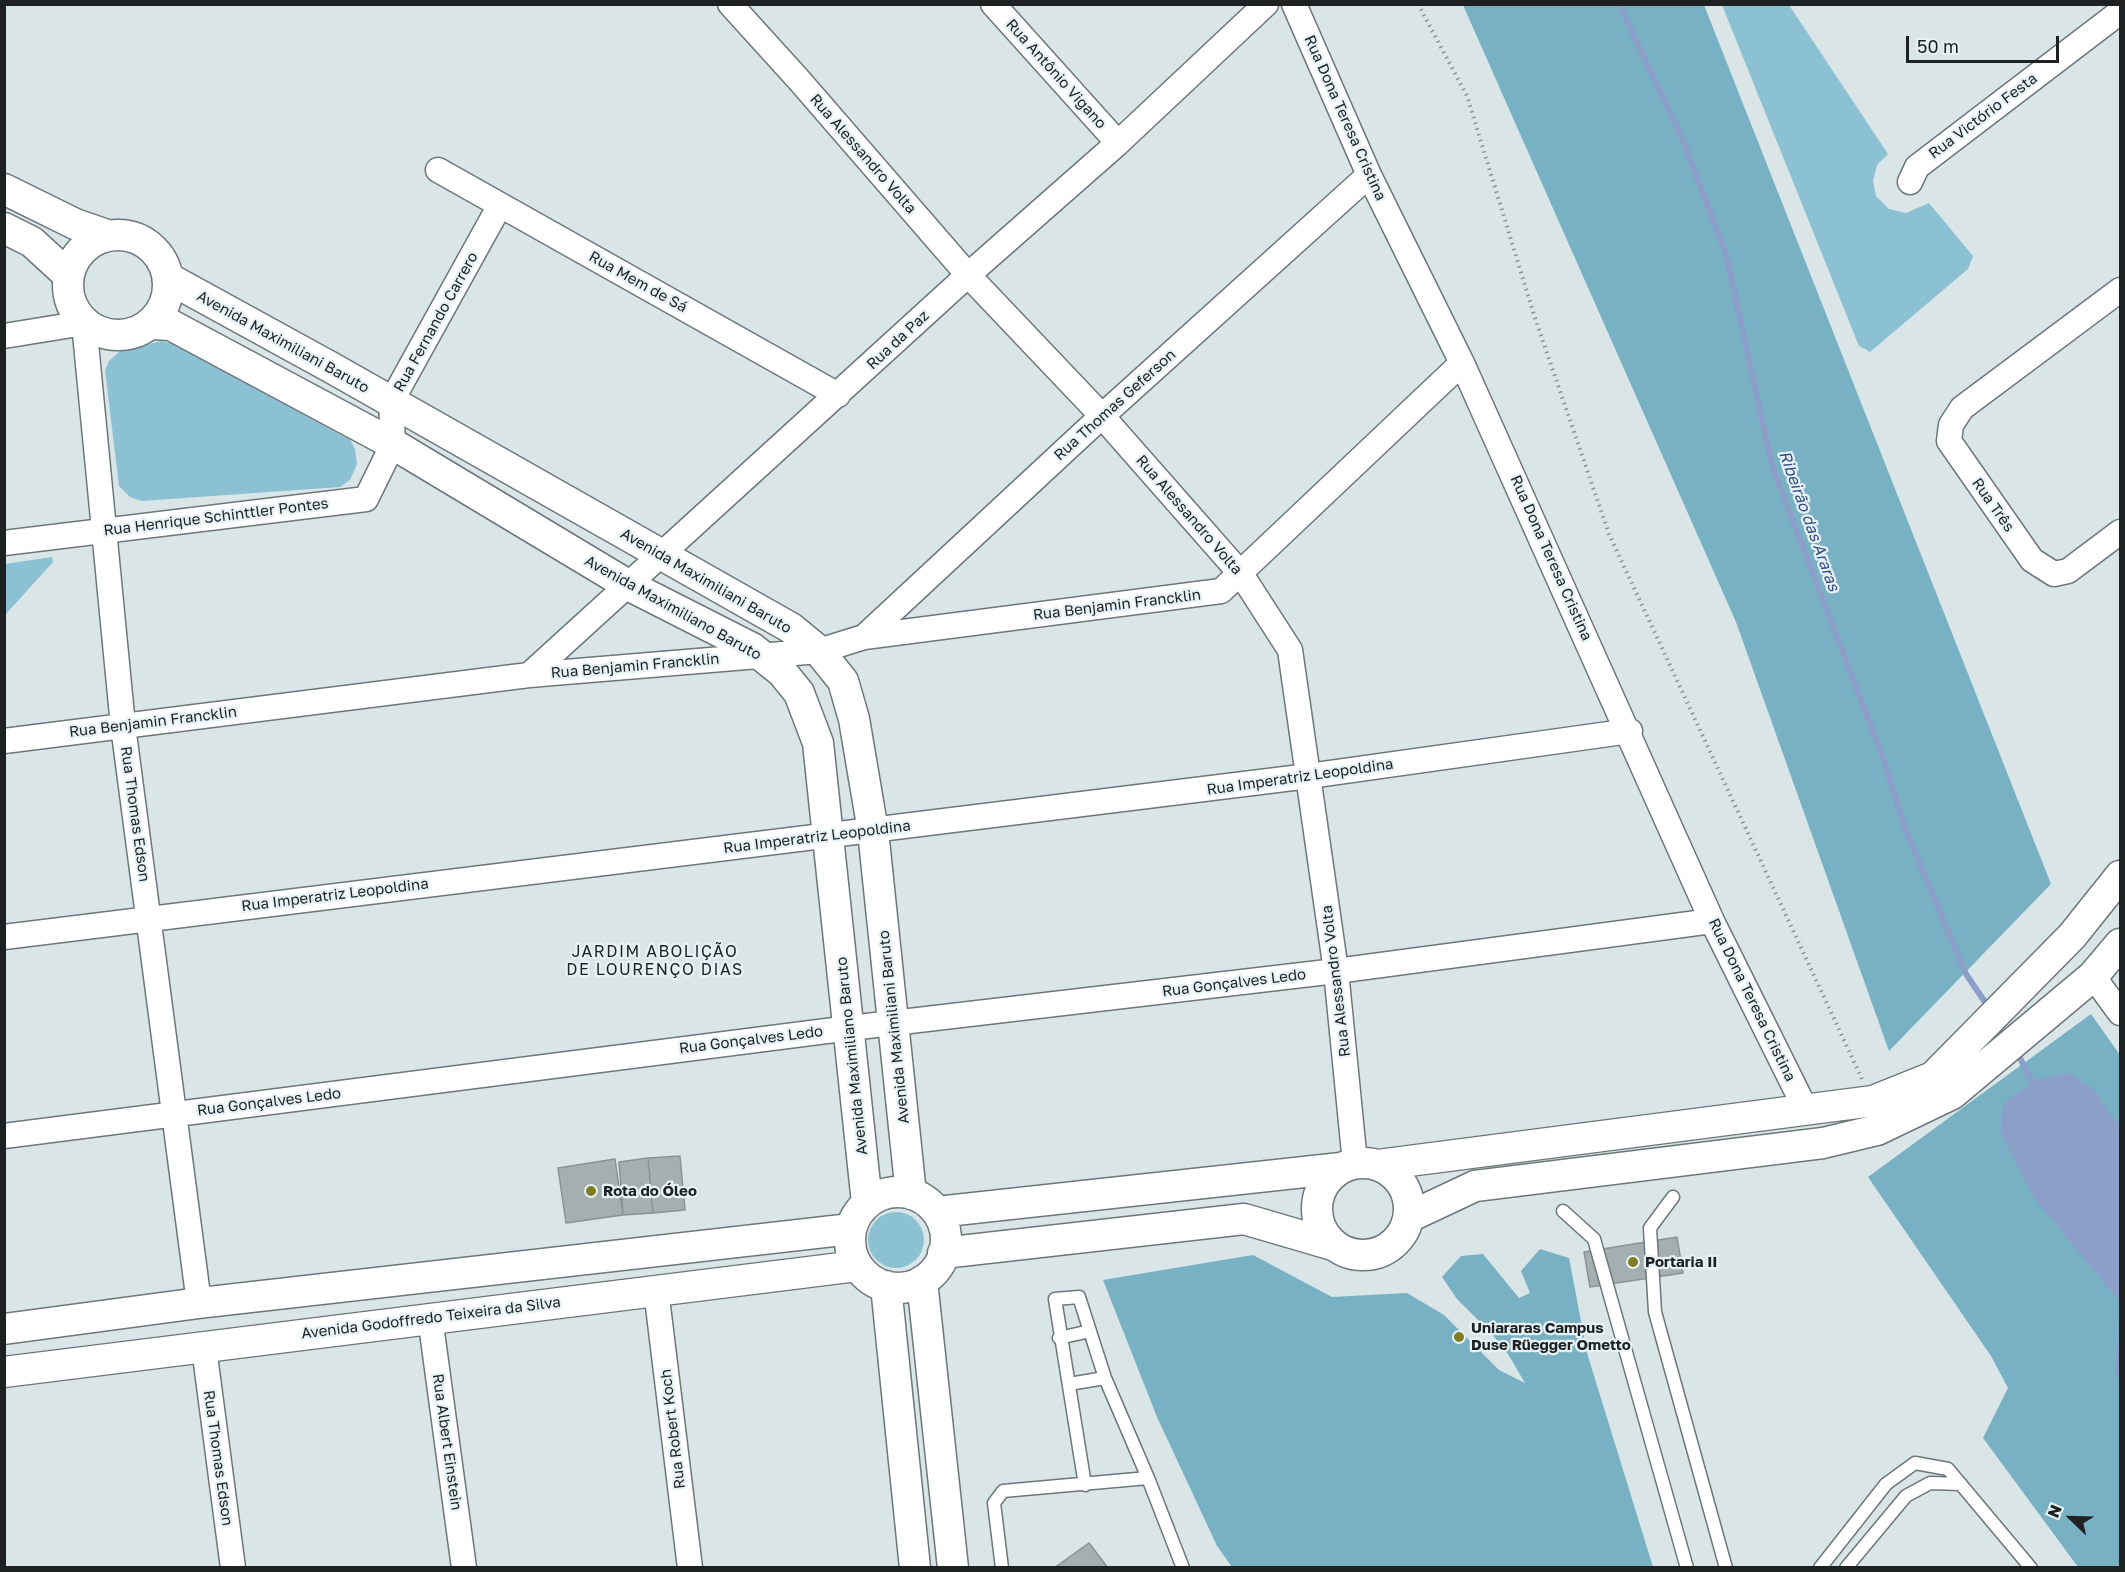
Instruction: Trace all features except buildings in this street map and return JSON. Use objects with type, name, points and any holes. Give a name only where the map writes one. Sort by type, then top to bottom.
[{"type":"street","name":"Rua Alessandro Volta","points":[[730,4],[968,275],[1102,416],[1241,574],[1290,650],[1336,971],[1358,1165]]},
{"type":"street","name":"Rua Antônio Vigano","points":[[993,4],[1118,143]]},
{"type":"street","name":"Rua da Paz","points":[[530,675],[663,556],[968,275],[1118,143],[1266,4]]},
{"type":"street","name":"Rua Dona Teresa Cristina","points":[[1294,4],[1369,175],[1462,363],[1630,731],[1712,921],[1807,1112]]},
{"type":"street","name":"Rua Victório Festa","points":[[1910,182],[1917,167],[2121,12]]},
{"type":"street","name":"Rua Mem de Sá","points":[[438,170],[838,395]]},
{"type":"street","name":"Rua Thomas Geferson","points":[[864,638],[1102,416],[1369,175]]},
{"type":"street","points":[[4,189],[75,224],[106,235],[123,234],[140,239],[153,248],[163,262],[168,278],[168,295],[161,311],[150,324],[124,335],[103,333],[84,323],[70,301],[68,275],[72,264],[86,246],[106,235]]},
{"type":"street","name":"Rua Fernando Carrero","points":[[393,444],[391,402],[500,205]]},
{"type":"street","points":[[4,228],[32,242],[68,275]]},
{"type":"street","name":"Avenida Maximiliani Baruto","points":[[168,278],[791,628],[819,651],[843,681],[854,719],[873,831],[911,1194]]},
{"type":"street","name":"Rua Três","points":[[2121,290],[1962,408],[1951,425],[1949,441],[2032,560],[2054,574],[2068,571],[2121,532]]},
{"type":"street","points":[[4,336],[84,323]]},
{"type":"street","name":"Rua Thomas Edson","points":[[84,323],[123,726],[176,1114],[199,1303]]},
{"type":"street","name":"Avenida Maximiliano Baruto","points":[[150,324],[171,325],[393,444],[628,585],[760,655],[782,672],[799,693],[818,742],[867,1203]]},
{"type":"street","name":"Rua Benjamin Francklin","points":[[4,741],[530,675],[819,651],[864,638],[1221,591],[1462,363]]},
{"type":"street","name":"Rua Henrique Schinttler Pontes","points":[[4,543],[366,499],[393,444]]},
{"type":"street","name":"Rua Imperatriz Leopoldina","points":[[4,937],[149,917],[873,831],[1309,776],[1630,731]]},
{"type":"street","points":[[937,1212],[1807,1112],[1873,1101],[1933,1077],[2072,936],[2121,876]]},
{"type":"street","name":"Rua Gonçalves Ledo","points":[[4,1136],[850,1028],[1336,971],[1712,921]]},
{"type":"street","points":[[1409,1217],[1475,1186],[1823,1143],[1877,1130],[1952,1094],[2093,975],[2121,944]]},
{"type":"street","points":[[2093,975],[2121,1013]]},
{"type":"street","points":[[943,1253],[1244,1220],[1364,1256],[1379,1253],[1394,1245],[1404,1233],[1409,1217],[1409,1201],[1405,1187],[1396,1175],[1358,1165],[1325,1183],[1317,1203],[1317,1218],[1323,1233],[1333,1245]]},
{"type":"street","points":[[888,1193],[911,1194],[925,1201],[937,1212],[945,1232],[943,1253],[932,1273],[922,1281],[904,1287],[886,1286],[874,1282],[857,1266],[851,1248],[851,1229],[857,1215],[867,1203],[888,1193]]},
{"type":"street","points":[[4,1329],[199,1303],[851,1229]]},
{"type":"street","name":"Avenida Godoffredo Teixeira da Silva","points":[[4,1372],[204,1348],[430,1317],[857,1266]]},
{"type":"street","points":[[922,1281],[953,1568]]},
{"type":"street","points":[[886,1286],[915,1568]]},
{"type":"street","name":"Rua Robert Koch","points":[[656,1290],[690,1568]]},
{"type":"street","name":"Rua Albert Einstein","points":[[430,1317],[464,1568]]},
{"type":"street","name":"Rua Thomas Edson","points":[[204,1348],[233,1568]]},
{"type":"lane","points":[[1673,1197],[1650,1228],[1655,1312],[1726,1568]]},
{"type":"lane","points":[[1563,1211],[1594,1239],[1687,1568]]},
{"type":"lane","points":[[1085,1485],[1069,1384],[1059,1338],[1055,1299],[1079,1297],[1105,1378],[1148,1478],[1183,1568]]},
{"type":"lane","points":[[1059,1338],[1090,1331]]},
{"type":"lane","points":[[1069,1384],[1105,1378]]},
{"type":"lane","points":[[1820,1568],[1886,1484],[1915,1463],[1948,1469],[2031,1568]]},
{"type":"lane","points":[[1002,1568],[994,1503],[1003,1491],[1148,1478]]},
{"type":"lane","points":[[1846,1568],[1906,1496],[1930,1483],[1961,1484]]},
{"type":"path","points":[[1419,4],[1467,96],[1535,318],[1609,534],[1873,1101]]},
{"type":"shaded area","points":[[1463,5],[1704,5],[2051,884],[1889,1051],[1736,622]]},
{"type":"shaded area","points":[[1722,5],[1789,5],[1888,154],[1877,165],[1873,181],[1876,196],[1889,209],[1906,213],[1929,203],[1973,256],[1968,269],[1870,352],[1859,346]]},
{"type":"shaded area","points":[[161,341],[174,344],[350,440],[355,449],[357,464],[350,480],[340,487],[142,501],[130,497],[119,486],[105,370],[109,361],[120,351]]},
{"type":"shaded area","points":[[52,557],[53,562],[5,615],[5,564]]},
{"type":"shaded area","points":[[2091,1014],[2120,1055],[2120,1567],[2078,1567],[1983,1438],[2008,1388],[1991,1356],[1868,1177]]},
{"type":"shaded area","points":[[2069,1073],[2092,1088],[2120,1127],[2120,1302],[2035,1199],[2001,1134],[2003,1104],[2034,1080]]},
{"type":"shaded area","points":[[890,1212],[902,1212],[912,1216],[920,1224],[924,1240],[920,1256],[912,1264],[902,1268],[890,1268],[880,1264],[872,1256],[868,1246],[868,1234],[872,1224],[880,1216]]},
{"type":"shaded area","points":[[1540,1249],[1569,1258],[1587,1353],[1653,1567],[1232,1567],[1217,1546],[1157,1417],[1103,1280],[1253,1255],[1332,1297],[1407,1293],[1444,1315],[1499,1370],[1525,1383],[1508,1354],[1491,1333],[1457,1299],[1442,1277],[1461,1256],[1483,1254],[1519,1298],[1530,1293],[1521,1271]]},
{"type":"shaded area","points":[[2120,1302],[2120,1382],[2115,1374]]},
{"type":"waterway","name":"Ribeirão das Araras","points":[[1619,4],[1684,143],[1726,254],[1772,466],[1885,763],[1904,826],[1966,974],[1987,1005]]},
{"type":"waterway","name":"Ribeirão das Araras","points":[[2019,1056],[2035,1088]]},
{"type":"place","name":"Rota do Óleo","points":[[591,1191]]},
{"type":"place","name":"Portaria II","points":[[1633,1262]]},
{"type":"place","name":"Uniararas Campus Duse Rüegger Ometto","points":[[1459,1337]]},
{"type":"district","name":"JARDIM ABOLIÇÃO DE LOURENÇO DIAS","points":[[655,961]]}]
